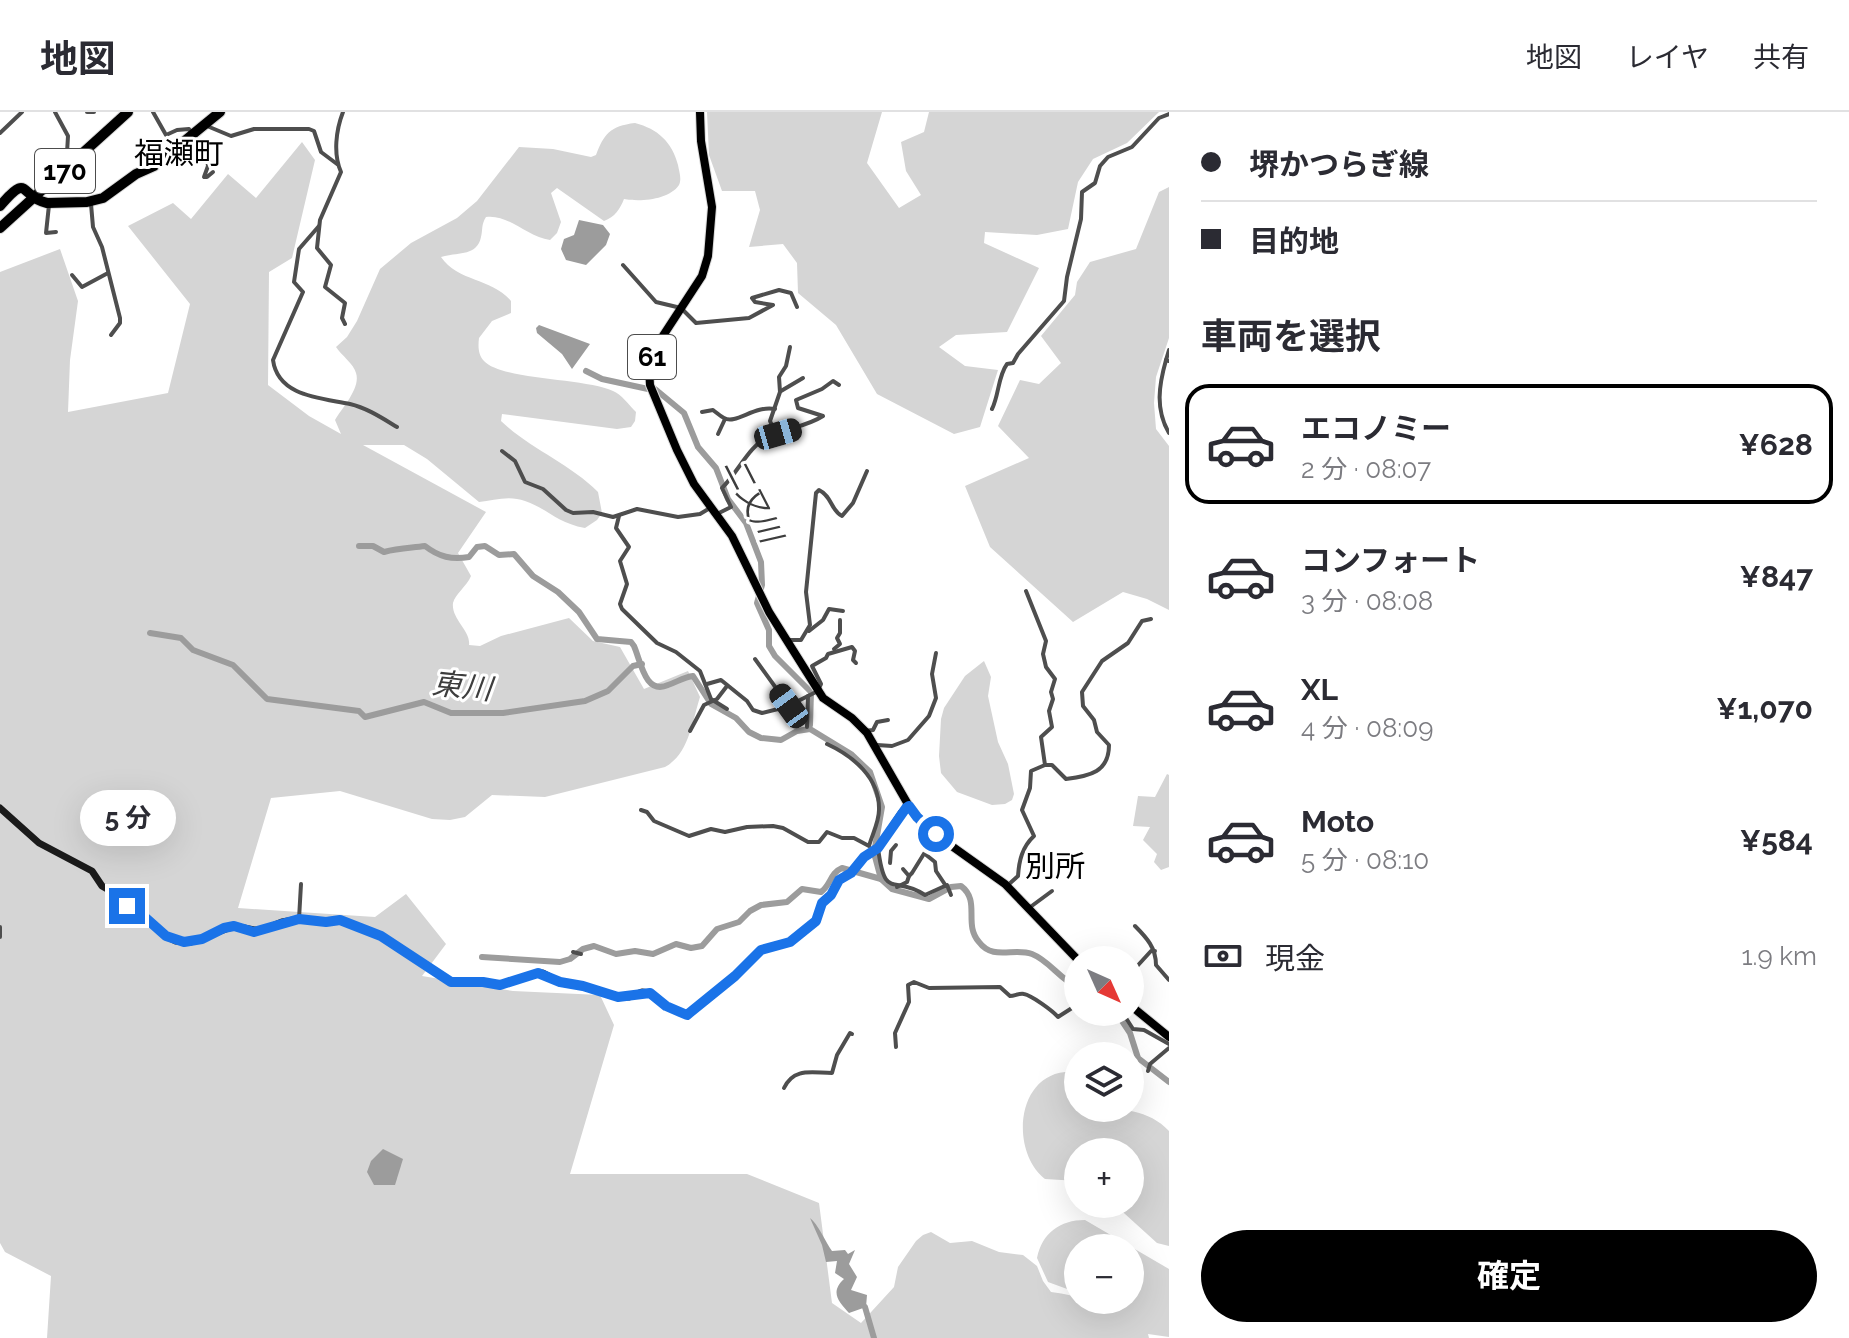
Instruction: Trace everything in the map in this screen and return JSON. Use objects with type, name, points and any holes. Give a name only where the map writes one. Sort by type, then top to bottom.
[{"type":"highway","name":"170","points":[[0,222],[34,196],[121,112]]},
{"type":"highway","name":"170","points":[[0,228],[128,112]]},
{"type":"highway","name":"170","points":[[0,206],[16,189],[25,188],[49,203],[90,202],[114,192],[136,174],[154,166],[213,114]]},
{"type":"main road","name":"61","points":[[700,112],[701,141],[712,207],[708,256],[702,276],[655,348],[649,368],[650,385],[689,476],[736,544],[785,639],[817,691],[828,704],[852,718],[864,731],[917,817],[1007,886],[1065,946]]},
{"type":"main road","points":[[1144,1016],[1169,1037]]},
{"type":"street","points":[[0,133],[22,112]]},
{"type":"street","points":[[55,112],[68,136],[67,153],[70,159]]},
{"type":"street","points":[[87,112],[94,112]]},
{"type":"street","points":[[153,112],[166,135],[177,130],[195,132]]},
{"type":"street","points":[[337,164],[337,131],[343,112]]},
{"type":"street","points":[[992,409],[999,393],[1003,368],[1013,363],[1064,301],[1081,219],[1082,192],[1095,183],[1100,166],[1108,157],[1132,147],[1159,118],[1169,114]]},
{"type":"street","points":[[195,132],[210,125],[231,136],[254,129],[314,131],[321,152],[337,164],[341,172],[319,226],[317,248],[331,265],[325,287],[345,303],[342,318],[345,324]]},
{"type":"street","points":[[195,132],[196,141],[205,145],[208,166],[204,177],[213,172]]},
{"type":"street","points":[[90,202],[93,227],[102,247],[120,318],[111,335]]},
{"type":"street","points":[[49,203],[46,233],[56,232]]},
{"type":"street","points":[[319,226],[299,249],[294,282],[303,292],[273,360],[275,370],[306,397],[370,411],[397,427]]},
{"type":"street","points":[[623,265],[656,302],[681,308],[696,323],[749,318],[773,305],[755,302],[752,298],[779,290],[791,293],[797,307]]},
{"type":"street","points":[[72,275],[82,287],[108,273]]},
{"type":"street","points":[[776,434],[770,421],[780,392],[779,377],[787,363],[790,347]]},
{"type":"street","points":[[1169,350],[1160,381],[1161,416],[1169,433]]},
{"type":"street","points":[[780,392],[803,378]]},
{"type":"street","points":[[502,451],[515,461],[525,482],[543,489],[566,510],[619,516],[637,509],[689,517],[731,507],[722,488],[737,473],[749,452],[776,434],[805,426],[823,416],[798,408],[796,400],[833,381],[839,385]]},
{"type":"street","points":[[702,412],[713,410],[725,419],[745,416],[758,408],[775,409]]},
{"type":"street","points":[[1161,416],[1169,413]]},
{"type":"street","points":[[718,434],[725,419]]},
{"type":"street","points":[[808,631],[806,592],[816,493],[819,490],[826,493],[836,513],[842,516],[853,503],[867,471]]},
{"type":"street","points":[[619,516],[616,528],[629,547],[620,561],[627,584],[620,604],[622,609],[657,643],[676,652],[700,671],[712,700],[727,709]]},
{"type":"street","points":[[1026,591],[1046,641],[1043,654],[1046,667],[1055,679],[1049,714],[1052,727],[1041,740],[1045,765]]},
{"type":"street","points":[[785,639],[801,640],[823,620],[829,609],[843,611]]},
{"type":"street","points":[[1007,886],[1018,876],[1024,847],[1034,836],[1022,810],[1030,788],[1030,773],[1052,765],[1066,779],[1083,777],[1104,767],[1109,758],[1109,745],[1097,732],[1091,715],[1083,706],[1082,692],[1102,661],[1128,643],[1142,621],[1151,619]]},
{"type":"street","points":[[707,684],[721,680],[757,712],[767,713],[789,706],[817,691],[821,684],[812,666],[840,644],[837,638],[840,620]]},
{"type":"street","points":[[828,654],[852,647],[856,663]]},
{"type":"street","points":[[875,745],[892,746],[908,740],[929,716],[936,698],[932,674],[936,653]]},
{"type":"street","points":[[755,659],[789,706]]},
{"type":"street","points":[[690,731],[704,705],[719,697],[727,686]]},
{"type":"street","points":[[807,727],[808,696]]},
{"type":"street","points":[[864,731],[873,730],[877,722],[888,720]]},
{"type":"street","points":[[827,744],[842,751],[872,779],[879,812],[874,848],[886,880],[897,887],[912,888],[925,895],[946,886]]},
{"type":"street","points":[[0,808],[39,843],[92,871],[102,886],[121,897],[127,906],[176,941],[191,942],[234,926],[260,931],[299,919],[340,920],[381,936],[451,982],[500,985],[543,973],[560,982],[618,997],[650,993],[666,1006],[687,1015],[761,950],[790,942],[816,921],[822,903],[831,895],[839,880],[874,848],[909,806]]},
{"type":"street","points":[[641,810],[654,821],[689,836],[709,829],[725,832],[773,826],[808,842],[821,841],[827,832],[891,851]]},
{"type":"street","points":[[897,887],[907,882],[936,834]]},
{"type":"street","points":[[890,863],[891,851],[896,845]]},
{"type":"street","points":[[925,854],[935,862],[936,871],[951,895]]},
{"type":"street","points":[[903,869],[909,876]]},
{"type":"street","points":[[299,919],[301,884]]},
{"type":"street","points":[[1029,908],[1052,891]]},
{"type":"street","points":[[1135,926],[1155,951],[1156,965],[1169,980]]},
{"type":"street","points":[[0,927],[0,937]]},
{"type":"street","points":[[1144,959],[1155,951]]},
{"type":"street","points":[[573,952],[581,954]]},
{"type":"street","points":[[896,1047],[895,1033],[909,1002],[908,985],[914,982],[929,988],[1000,987],[1010,996],[1029,996],[1050,1008],[1058,1017],[1064,1013]]},
{"type":"street","points":[[1131,1026],[1144,1030],[1169,1046],[1150,1064],[1148,1071]]},
{"type":"street","points":[[784,1088],[797,1072],[832,1073],[837,1055],[852,1034]]},
{"type":"shaded area","points":[[707,112],[882,112],[867,163],[899,208],[921,195],[906,171],[901,142],[924,132],[929,112],[1159,112],[1127,143],[1093,159],[1078,182],[1068,229],[1037,235],[985,232],[984,243],[1039,268],[1007,332],[956,335],[939,347],[965,366],[998,370],[980,427],[954,434],[877,394],[836,325],[798,293],[797,263],[783,244],[749,247],[760,210],[755,191],[722,191],[709,155]]},
{"type":"shaded area","points":[[635,123],[651,129],[668,143],[680,178],[674,190],[654,199],[624,199],[617,212],[604,221],[557,188],[551,193],[561,222],[550,240],[502,219],[486,217],[475,248],[441,257],[456,271],[494,288],[511,301],[511,313],[492,321],[479,338],[479,350],[484,361],[508,372],[613,391],[636,412],[631,427],[617,429],[502,414],[501,421],[512,431],[598,492],[602,513],[597,520],[585,528],[567,523],[519,499],[479,502],[427,459],[404,445],[363,445],[486,512],[458,553],[471,576],[454,600],[453,609],[469,645],[480,646],[501,636],[569,618],[593,641],[620,647],[644,689],[688,671],[700,697],[685,746],[665,767],[545,797],[492,795],[465,817],[450,820],[432,819],[340,791],[271,798],[238,908],[375,917],[406,894],[446,944],[422,976],[513,991],[600,995],[614,1025],[570,1174],[747,1174],[819,1203],[832,1303],[861,1323],[894,1287],[898,1267],[916,1241],[931,1232],[950,1243],[972,1241],[999,1252],[1023,1255],[1037,1266],[1051,1292],[1064,1294],[1064,1314],[1144,1314],[1144,1254],[1169,1269],[1169,1337],[1148,1334],[1149,1338],[47,1338],[51,1276],[5,1252],[0,1243],[0,272],[60,249],[78,301],[70,360],[68,412],[168,393],[190,304],[128,226],[173,203],[191,219],[228,174],[256,198],[302,142],[315,160],[292,258],[269,272],[268,385],[309,416],[341,434],[335,420],[357,379],[353,366],[336,347],[357,321],[380,269],[411,243],[457,218],[477,201],[519,147],[553,149],[591,157],[596,155],[609,132]]},
{"type":"shaded area","points":[[1169,187],[1169,338],[1156,377],[1154,403],[1156,429],[1169,446],[1169,610],[1123,592],[1073,622],[990,547],[965,486],[1029,458],[998,426],[1020,380],[1039,384],[1061,363],[1041,336],[1075,295],[1077,282],[1090,262],[1136,249],[1159,192]]},
{"type":"shaded area","points":[[579,220],[603,225],[610,234],[606,245],[586,265],[566,260],[561,249],[564,239],[574,235]]},
{"type":"shaded area","points":[[539,325],[590,344],[572,369],[562,354],[537,333]]},
{"type":"shaded area","points":[[984,661],[991,677],[988,696],[998,742],[1008,764],[1014,794],[1012,800],[1005,804],[992,805],[957,792],[941,773],[939,756],[944,708],[965,676]]},
{"type":"shaded area","points":[[1167,774],[1169,867],[1161,870],[1154,862],[1157,854],[1143,840],[1150,827],[1133,826],[1138,796],[1155,797]]},
{"type":"shaded area","points":[[1064,1072],[1064,1122],[1144,1122],[1144,1115],[1169,1131],[1169,1246],[1157,1243],[1129,1218],[1144,1218],[1144,1138],[1064,1138],[1064,1180],[1045,1179],[1034,1167],[1023,1135],[1024,1118],[1028,1101],[1036,1087],[1048,1077]]},
{"type":"shaded area","points":[[383,1149],[403,1159],[395,1185],[374,1185],[367,1172],[371,1161]]},
{"type":"shaded area","points":[[810,1218],[832,1251],[845,1250],[848,1254],[855,1250],[849,1264],[857,1277],[851,1290],[867,1295],[866,1307],[849,1313],[839,1300],[837,1288],[844,1279],[835,1273],[837,1261],[826,1262]]},
{"type":"shaded area","points":[[1085,1220],[1109,1234],[1064,1234],[1064,1288],[1048,1282],[1037,1258],[1043,1242],[1060,1225]]},
{"type":"waterway","name":"二又川","points":[[586,371],[602,379],[648,389]]},
{"type":"waterway","name":"二又川","points":[[655,389],[684,413],[698,447],[716,468],[728,499],[746,523],[761,562],[762,585],[757,603],[769,630],[769,646],[811,692],[810,725]]},
{"type":"waterway","points":[[359,546],[373,546],[384,552],[425,546],[435,553],[457,558],[469,557],[477,547],[485,546],[499,555],[514,554],[533,576],[558,592],[579,612],[597,639],[631,642],[645,675],[654,685],[660,687],[693,676],[711,704],[736,718],[749,732],[761,738],[781,740],[797,731],[810,729],[851,754],[870,772],[882,807],[874,853],[881,879],[892,889],[929,899],[951,887],[961,886],[970,899],[974,935],[985,948],[997,952],[1032,954],[1064,978]]},
{"type":"waterway","name":"東川","points":[[150,633],[181,638],[193,650],[233,665],[267,699],[359,711],[365,717],[424,702],[451,713],[503,713],[585,701],[608,691],[633,666],[642,664]]},
{"type":"waterway","points":[[482,957],[560,962],[594,946],[616,954],[635,951],[653,954],[676,944],[691,948],[702,946],[717,929],[739,922],[761,905],[787,902],[802,889],[821,892],[842,868],[881,879]]},
{"type":"waterway","points":[[1125,1026],[1138,1058],[1169,1082]]},
{"type":"waterway","points":[[861,1303],[874,1338]]},
{"type":"district","name":"福瀬町","points":[[179,153]]},
{"type":"district","name":"別所","points":[[1055,866]]},
{"type":"route","points":[[127,906],[139,912],[166,936],[184,942],[202,939],[234,926],[254,932],[299,919],[346,921],[381,936],[451,982],[500,985],[543,973],[560,982],[618,997],[650,993],[666,1006],[687,1015],[761,950],[790,942],[816,921],[822,903],[834,891],[839,880],[878,848],[884,835],[906,808],[909,806],[925,827],[936,834]]}]
